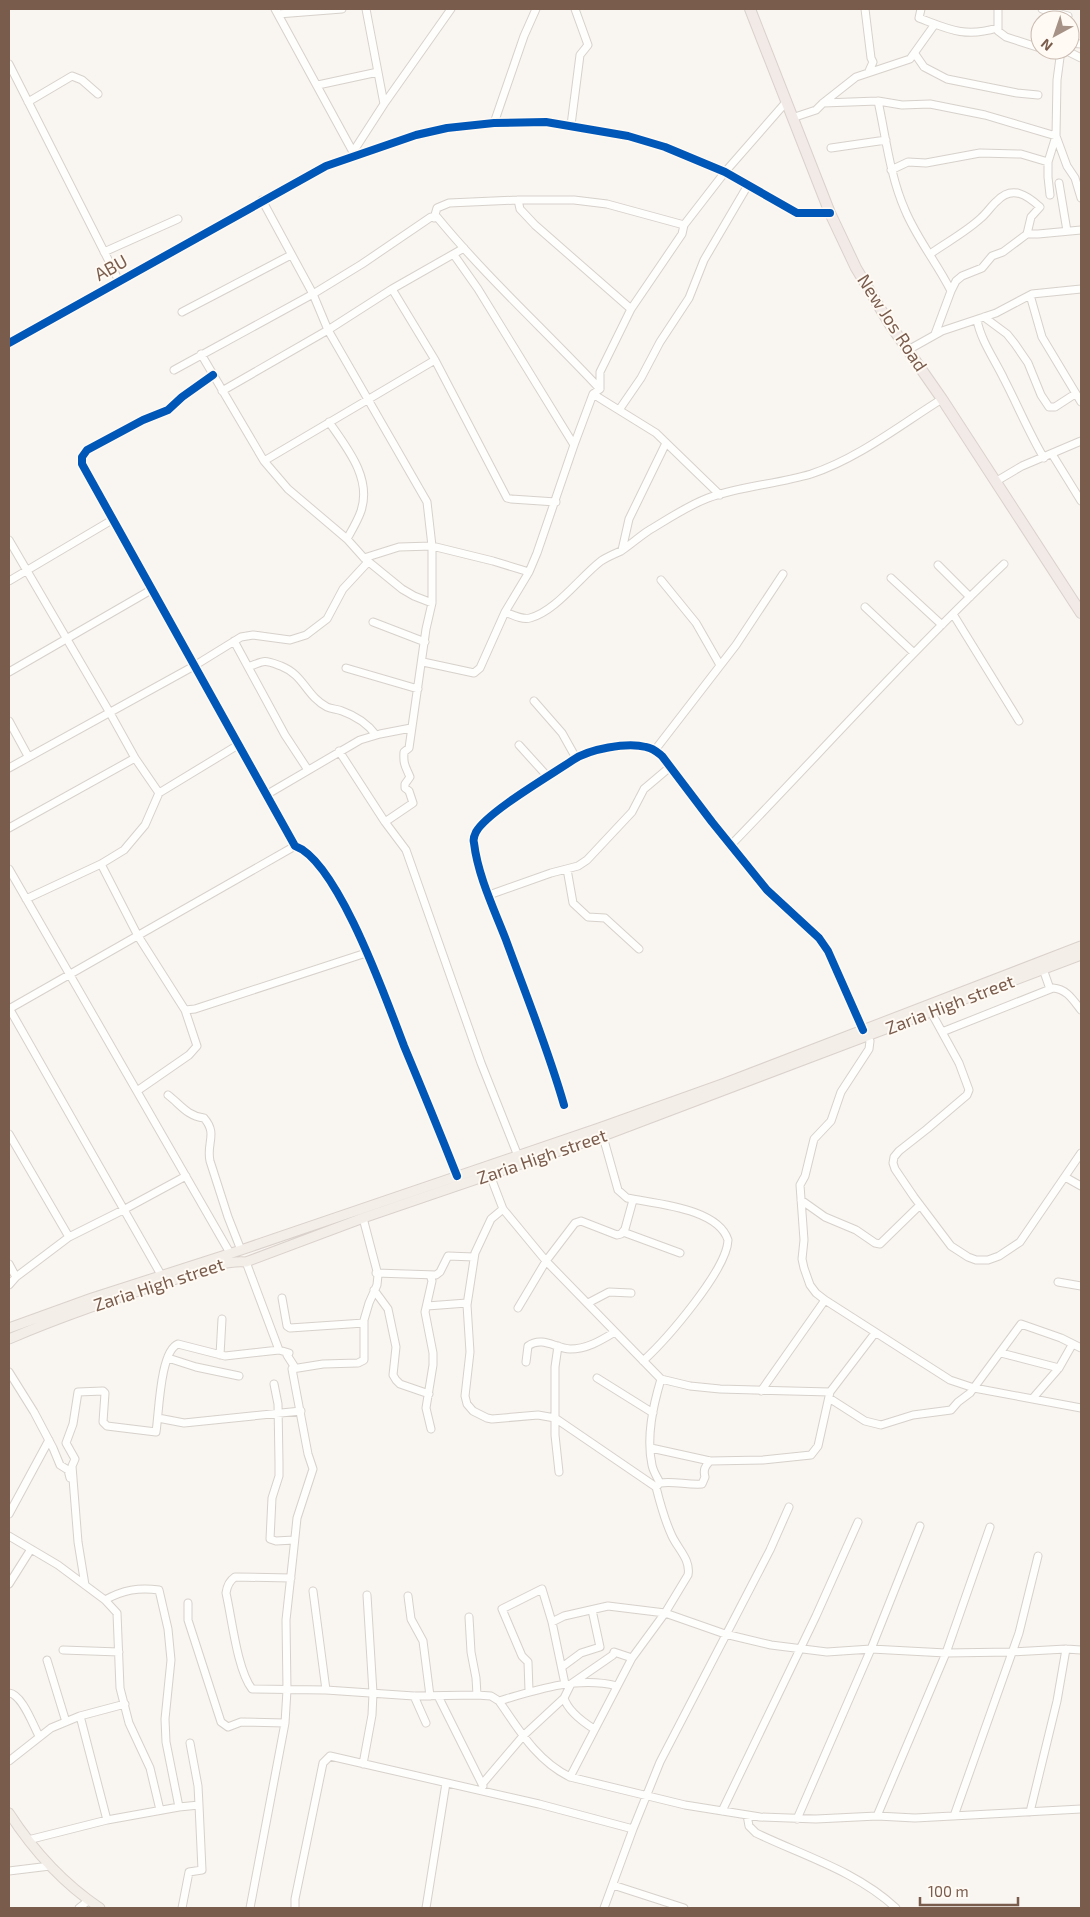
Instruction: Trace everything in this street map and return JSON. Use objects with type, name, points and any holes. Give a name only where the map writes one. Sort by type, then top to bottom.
[{"type":"highway","name":"New Jos Road","points":[[750,9],[830,213],[856,268],[885,316],[942,399],[1081,612]]},
{"type":"main road","points":[[1041,966],[1081,946]]},
{"type":"main road","points":[[1041,966],[1081,956]]},
{"type":"main road","name":"Zaria High street","points":[[9,1328],[92,1298],[234,1261],[246,1262],[363,1218],[490,1175],[725,1083],[865,1033],[1041,966]]},
{"type":"main road","name":"Zaria High street","points":[[865,1033],[931,1012],[1041,966]]},
{"type":"main road","name":"Zaria High street","points":[[9,1339],[230,1253],[518,1156],[601,1132]]},
{"type":"main road","points":[[9,1813],[50,1866],[88,1901],[100,1908]]},
{"type":"street","points":[[342,9],[277,12],[354,154]]},
{"type":"street","points":[[366,9],[384,104]]},
{"type":"street","points":[[354,154],[384,104],[451,9]]},
{"type":"street","points":[[494,124],[524,36],[536,9]]},
{"type":"street","points":[[571,125],[580,55],[588,45],[575,9]]},
{"type":"street","points":[[865,9],[873,62],[869,71]]},
{"type":"street","points":[[921,9],[919,18],[935,24],[977,34],[996,28],[998,32],[1006,37],[1030,45]]},
{"type":"street","points":[[998,9],[998,32]]},
{"type":"street","points":[[792,118],[816,110],[823,102],[856,77],[869,71],[910,59],[935,24]]},
{"type":"street","points":[[915,54],[924,67],[947,79],[1017,93],[1038,95]]},
{"type":"street","points":[[1050,195],[1048,162],[1056,136],[1061,60]]},
{"type":"street","points":[[9,64],[119,281]]},
{"type":"street","points":[[318,85],[378,72]]},
{"type":"street","points":[[28,102],[72,76],[82,80],[98,94]]},
{"type":"street","points":[[600,389],[600,372],[631,309],[682,234],[684,226],[786,100]]},
{"type":"street","points":[[823,102],[878,102],[902,105],[930,104],[966,111],[1056,136]]},
{"type":"street","points":[[878,102],[891,170],[904,209],[951,291]]},
{"type":"street","name":"ABU","points":[[9,343],[262,200],[326,166],[354,154],[416,135],[447,128],[546,122],[628,136],[665,147],[726,172],[797,213],[830,213]]},
{"type":"street","points":[[1056,136],[1064,158],[1080,187],[1081,198]]},
{"type":"street","points":[[831,148],[886,140]]},
{"type":"street","points":[[891,170],[908,162],[926,163],[980,154],[1021,154],[1048,162]]},
{"type":"street","points":[[1059,183],[1067,231]]},
{"type":"street","points":[[619,410],[641,378],[660,342],[689,298],[704,260],[748,185]]},
{"type":"street","points":[[930,254],[982,218],[998,199],[1016,192],[1026,195],[1040,207],[1031,217],[1027,234]]},
{"type":"street","points":[[262,200],[313,294],[328,330],[428,502],[432,546],[432,603],[409,748],[403,755],[405,770],[410,777],[405,784],[405,788],[409,792],[414,804],[385,822]]},
{"type":"street","points":[[518,200],[520,210],[553,243],[631,309]]},
{"type":"street","points":[[434,218],[438,208],[449,202],[574,200],[599,203],[684,226]]},
{"type":"street","points":[[174,370],[313,294],[362,264],[431,217],[437,217],[464,248],[600,389]]},
{"type":"street","points":[[104,252],[178,219]]},
{"type":"street","points":[[935,334],[951,291],[962,276],[982,268],[992,256],[1003,252],[1027,234],[1081,230]]},
{"type":"street","points":[[222,391],[464,248]]},
{"type":"street","points":[[182,312],[290,254]]},
{"type":"street","points":[[454,255],[478,289],[574,445]]},
{"type":"street","points":[[392,289],[435,360],[507,498],[556,502]]},
{"type":"street","points":[[908,350],[935,334],[996,313],[1037,292],[1081,289]]},
{"type":"street","points":[[1030,295],[1042,337],[1081,402]]},
{"type":"street","points":[[980,318],[1007,334],[1015,344],[1028,363],[1041,395],[1049,407],[1055,407],[1075,394]]},
{"type":"street","points":[[980,318],[986,344],[1028,432],[1044,458]]},
{"type":"street","points":[[201,354],[264,461],[288,489],[347,539],[366,560],[402,589],[432,603]]},
{"type":"street","points":[[264,461],[435,360]]},
{"type":"street","points":[[213,375],[182,396],[168,410],[143,420],[87,450],[82,457],[84,469],[295,846],[308,852],[332,884],[355,926],[457,1176]]},
{"type":"street","points":[[422,662],[474,673],[478,672],[505,612],[529,572],[556,502],[593,394],[600,389]]},
{"type":"street","points":[[593,394],[656,433],[720,495]]},
{"type":"street","points":[[505,612],[521,617],[529,618],[534,616],[559,600],[602,560],[622,550],[669,518],[708,498],[777,483],[832,465],[900,428],[942,399]]},
{"type":"street","points":[[329,422],[352,455],[365,491],[361,511],[347,539]]},
{"type":"street","points":[[995,482],[1022,466],[1081,441]]},
{"type":"street","points":[[622,550],[630,519],[666,443]]},
{"type":"street","points":[[1052,454],[1081,501]]},
{"type":"street","points":[[9,581],[112,520]]},
{"type":"street","points":[[9,540],[135,758],[159,794]]},
{"type":"street","points":[[9,768],[194,666],[234,640],[246,636],[290,640],[306,635],[327,619],[343,589],[366,560],[399,547],[432,546],[529,572]]},
{"type":"street","points":[[730,846],[914,653],[1004,564]]},
{"type":"street","points":[[938,565],[970,597]]},
{"type":"street","points":[[655,750],[736,645],[783,574]]},
{"type":"street","points":[[891,578],[942,625]]},
{"type":"street","points":[[661,580],[696,623],[720,665]]},
{"type":"street","points":[[9,672],[151,590]]},
{"type":"street","points":[[865,607],[914,653]]},
{"type":"street","points":[[953,614],[1019,721]]},
{"type":"street","points":[[373,622],[425,642]]},
{"type":"street","points":[[234,640],[285,735],[308,770]]},
{"type":"street","points":[[248,667],[269,661],[294,671],[311,694],[326,707],[342,711],[365,722],[376,735]]},
{"type":"street","points":[[346,668],[418,689]]},
{"type":"street","points":[[534,701],[562,734],[576,758]]},
{"type":"street","points":[[9,721],[28,756]]},
{"type":"street","points":[[266,795],[360,740],[411,728]]},
{"type":"street","points":[[26,899],[101,864],[124,850],[145,825],[159,794],[238,745]]},
{"type":"street","points":[[519,745],[548,777]]},
{"type":"street","points":[[564,1105],[506,932],[489,895],[473,843],[475,833],[493,814],[576,758],[597,750],[645,746],[655,750],[662,756],[730,846],[767,890],[819,938],[828,951],[870,1041],[869,1049],[841,1092],[831,1121],[822,1129],[814,1141],[814,1146],[808,1158],[805,1176],[800,1185],[804,1240],[802,1259],[810,1285],[825,1300],[950,1380],[974,1388],[1081,1408]]},
{"type":"street","points":[[340,751],[385,822],[406,850],[481,1063],[518,1156]]},
{"type":"street","points":[[9,828],[135,758]]},
{"type":"street","points":[[489,895],[551,873],[567,870],[582,863],[602,846],[632,812],[644,789],[670,767]]},
{"type":"street","points":[[163,1279],[125,1209],[9,1009],[295,846]]},
{"type":"street","points":[[101,864],[138,936],[185,1010],[197,1046],[189,1055],[138,1091]]},
{"type":"street","points":[[9,869],[230,1253]]},
{"type":"street","points":[[567,870],[573,903],[588,917],[605,918],[639,949]]},
{"type":"street","points":[[185,1010],[195,1009],[366,953]]},
{"type":"street","points":[[1041,966],[1050,989]]},
{"type":"street","points":[[942,1032],[1056,988],[1067,993],[1081,1010]]},
{"type":"street","points":[[931,1012],[959,1063],[969,1090],[962,1099],[898,1151],[894,1157],[895,1169],[951,1246],[960,1253],[976,1260],[988,1260],[999,1256],[1020,1242],[1081,1153]]},
{"type":"street","points":[[168,1095],[178,1102],[184,1110],[194,1117],[204,1118],[208,1124],[212,1137],[209,1156],[228,1217],[241,1250]]},
{"type":"street","points":[[601,1132],[618,1190],[627,1198],[696,1212],[722,1227],[728,1240],[724,1258],[706,1289],[673,1329],[643,1360]]},
{"type":"street","points":[[9,1134],[69,1237]]},
{"type":"street","points":[[490,1175],[503,1209],[546,1261],[661,1379],[701,1388],[830,1395],[865,1422],[882,1425],[913,1415],[951,1410],[958,1402],[967,1397],[1021,1324],[1061,1338],[1081,1348]]},
{"type":"street","points":[[9,1285],[16,1277],[69,1237],[186,1176]]},
{"type":"street","points":[[1065,1178],[1081,1186]]},
{"type":"street","points":[[518,1308],[546,1261],[575,1223],[581,1221],[617,1235],[623,1232],[633,1200]]},
{"type":"street","points":[[801,1200],[825,1217],[847,1225],[875,1243],[880,1244],[920,1205]]},
{"type":"street","points":[[503,1209],[491,1219],[476,1248],[474,1258],[467,1303],[470,1352],[465,1396],[467,1404],[481,1416],[492,1420],[526,1415],[555,1418],[658,1485],[672,1481],[685,1484],[702,1484],[705,1477],[703,1473],[710,1461]]},
{"type":"street","points":[[292,1370],[323,1364],[358,1363],[364,1360],[364,1323],[366,1312],[377,1285],[378,1275],[363,1218]]},
{"type":"street","points":[[623,1232],[680,1253]]},
{"type":"street","points":[[376,1273],[438,1274],[448,1256],[474,1258]]},
{"type":"street","points":[[246,1262],[279,1350]]},
{"type":"street","points":[[9,1264],[16,1277]]},
{"type":"street","points":[[430,1275],[432,1280],[425,1312],[433,1353],[433,1365],[426,1408],[431,1429]]},
{"type":"street","points":[[1058,1282],[1081,1286]]},
{"type":"street","points":[[374,1290],[388,1309],[396,1347],[393,1374],[396,1380],[400,1384],[429,1394]]},
{"type":"street","points":[[588,1303],[609,1292],[632,1293]]},
{"type":"street","points":[[282,1298],[287,1326],[290,1328],[364,1323]]},
{"type":"street","points":[[760,1391],[825,1300]]},
{"type":"street","points":[[427,1306],[467,1303]]},
{"type":"street","points":[[220,1355],[222,1319]]},
{"type":"street","points":[[526,1362],[528,1346],[532,1343],[544,1342],[570,1349],[591,1346],[614,1332]]},
{"type":"street","points":[[651,1448],[710,1461],[763,1460],[811,1455],[818,1446],[830,1395],[875,1333]]},
{"type":"street","points":[[85,1585],[74,1495],[72,1466],[75,1459],[66,1443],[73,1424],[78,1392],[103,1391],[105,1393],[103,1422],[107,1426],[156,1432],[161,1386],[168,1358],[173,1347],[178,1344],[220,1355],[236,1356],[279,1350],[289,1353],[287,1354],[294,1366],[292,1370],[313,1468],[298,1518],[294,1540],[286,1635],[287,1690],[285,1723],[250,1908]]},
{"type":"street","points":[[1033,1398],[1059,1368],[1072,1345]]},
{"type":"street","points":[[558,1346],[555,1367],[555,1418],[559,1472]]},
{"type":"street","points":[[1001,1352],[1059,1368]]},
{"type":"street","points":[[168,1358],[196,1367],[239,1376]]},
{"type":"street","points":[[9,1372],[34,1412],[60,1465],[68,1470],[74,1495]]},
{"type":"street","points":[[597,1378],[653,1413]]},
{"type":"street","points":[[570,1777],[632,1658],[665,1613],[688,1575],[690,1568],[672,1535],[652,1466],[653,1413],[661,1379]]},
{"type":"street","points":[[274,1384],[278,1404],[279,1476],[272,1498],[270,1539],[276,1541],[294,1540]]},
{"type":"street","points":[[158,1418],[184,1423],[301,1411]]},
{"type":"street","points":[[9,1514],[49,1440]]},
{"type":"street","points":[[604,1908],[660,1762],[770,1550],[789,1507]]},
{"type":"street","points":[[722,1811],[832,1582],[858,1522]]},
{"type":"street","points":[[797,1819],[871,1649],[920,1526]]},
{"type":"street","points":[[876,1816],[946,1653],[990,1528]]},
{"type":"street","points":[[9,1536],[58,1565],[105,1600],[117,1613],[120,1688],[129,1722],[150,1768],[160,1810]]},
{"type":"street","points":[[9,1584],[31,1549]]},
{"type":"street","points":[[954,1816],[1019,1633],[1038,1556]]},
{"type":"street","points":[[291,1578],[236,1577],[230,1581],[226,1593],[240,1657],[249,1686],[252,1689],[326,1690],[414,1696],[491,1696],[498,1701],[523,1736],[547,1763],[555,1770],[570,1777],[685,1805],[747,1815],[797,1819],[846,1819],[876,1816],[915,1818],[1055,1812],[1081,1809]]},
{"type":"street","points":[[105,1600],[122,1591],[132,1589],[160,1590],[168,1629],[171,1660],[165,1719],[166,1742],[179,1807]]},
{"type":"street","points":[[483,1783],[523,1736],[564,1698],[568,1684],[542,1589],[502,1609],[522,1656],[528,1662],[529,1691]]},
{"type":"street","points":[[312,1591],[326,1690]]},
{"type":"street","points":[[363,1764],[372,1715],[373,1693],[367,1595]]},
{"type":"street","points":[[408,1596],[411,1619],[423,1642],[434,1696],[483,1783],[484,1791]]},
{"type":"street","points":[[188,1603],[188,1620],[221,1722],[228,1726],[241,1722],[285,1723]]},
{"type":"street","points":[[552,1622],[564,1616],[608,1606],[665,1613],[725,1634],[778,1646],[827,1652],[871,1649],[946,1653],[1081,1650]]},
{"type":"street","points":[[562,1667],[581,1653],[600,1647],[592,1610]]},
{"type":"street","points":[[469,1617],[471,1652],[477,1695]]},
{"type":"street","points":[[1030,1812],[1057,1701],[1066,1649]]},
{"type":"street","points":[[63,1650],[119,1652]]},
{"type":"street","points":[[568,1684],[601,1665],[614,1652],[632,1658]]},
{"type":"street","points":[[48,1660],[66,1722]]},
{"type":"street","points":[[498,1701],[529,1691],[568,1684],[599,1683],[617,1686]]},
{"type":"street","points":[[9,1693],[14,1693],[20,1700],[39,1736]]},
{"type":"street","points":[[414,1696],[426,1723]]},
{"type":"street","points":[[564,1698],[577,1715],[594,1729]]},
{"type":"street","points":[[9,1762],[39,1736],[64,1721],[66,1722],[80,1716],[125,1704]]},
{"type":"street","points":[[80,1716],[107,1820]]},
{"type":"street","points":[[182,1908],[189,1872],[202,1870],[200,1805],[190,1743]]},
{"type":"street","points":[[295,1908],[295,1899],[323,1763],[330,1756],[484,1791],[633,1829]]},
{"type":"street","points":[[426,1908],[446,1783]]},
{"type":"street","points":[[28,1840],[107,1820],[200,1805]]},
{"type":"street","points":[[747,1815],[749,1826],[756,1833],[835,1868],[875,1891],[896,1908]]},
{"type":"street","points":[[9,1871],[50,1866]]},
{"type":"street","points":[[613,1885],[684,1908]]},
{"type":"street","points":[[80,1908],[88,1901]]},
{"type":"cycle path","points":[[9,343],[326,166],[416,135],[447,128],[494,123],[546,122],[628,136],[665,147],[725,172],[797,213],[830,213]]},
{"type":"cycle path","points":[[213,375],[182,397],[168,410],[143,420],[87,450],[82,457],[82,464],[295,846],[311,857],[328,877],[344,904],[386,998],[457,1176]]},
{"type":"cycle path","points":[[564,1105],[551,1063],[483,880],[474,839],[476,832],[482,824],[506,804],[573,760],[598,750],[629,745],[651,748],[662,756],[767,890],[819,938],[828,951],[863,1030]]}]
